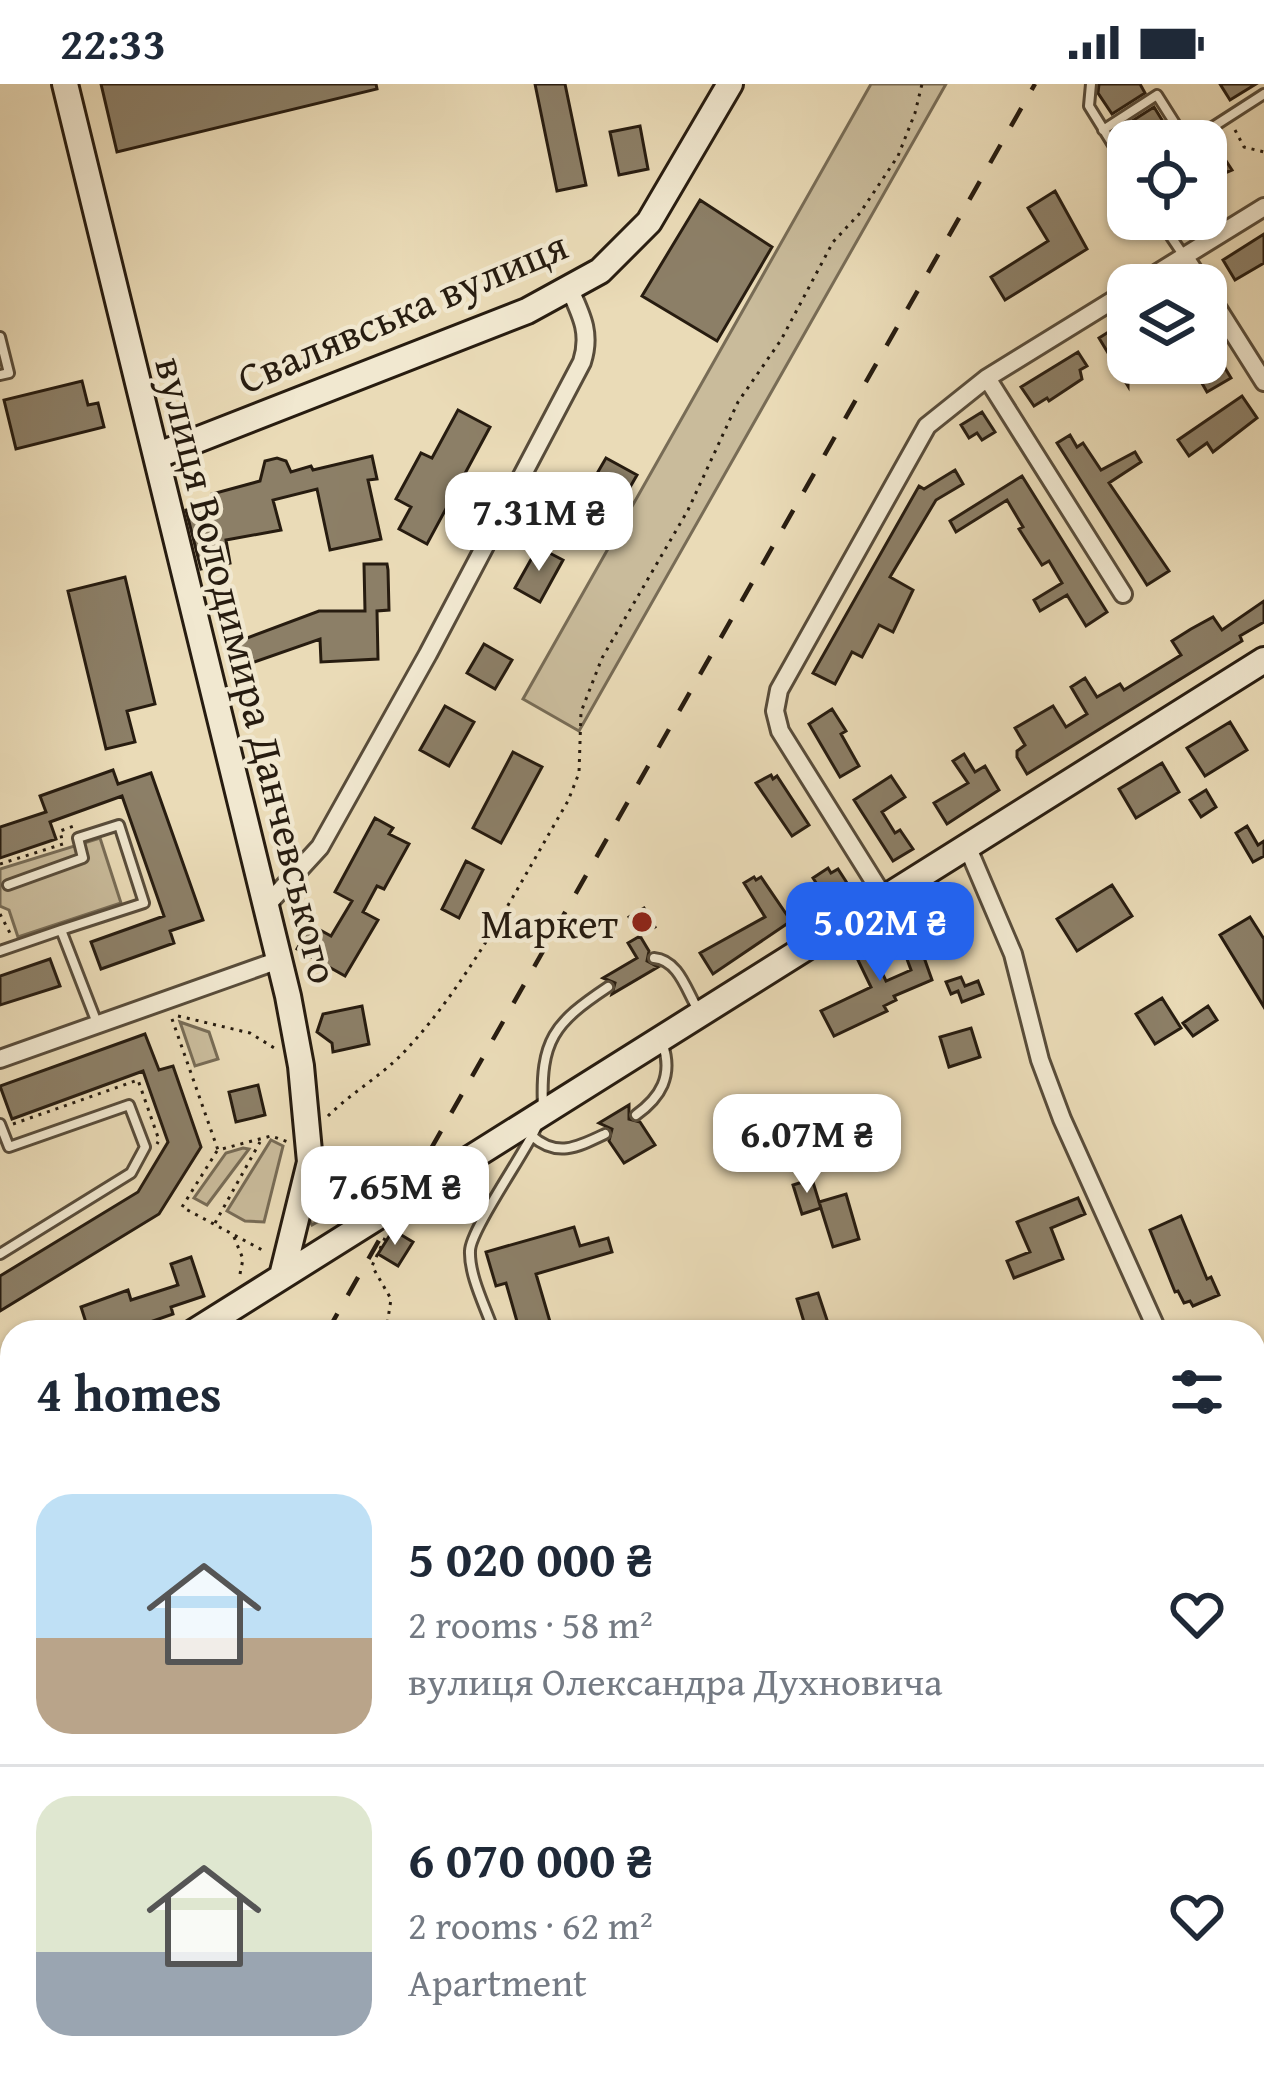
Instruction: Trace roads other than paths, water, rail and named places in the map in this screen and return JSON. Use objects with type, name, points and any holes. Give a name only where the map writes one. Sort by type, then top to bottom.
[{"type":"street","name":"вулиця Володимира Данчевського","points":[[65,84],[301,1066],[310,1162],[282,1276]]},
{"type":"street","name":"Свалявська вулиця","points":[[156,456],[527,311],[600,271],[649,222],[730,84]]},
{"type":"street","points":[[1171,264],[1264,207]]},
{"type":"street","points":[[1184,256],[1189,264]]},
{"type":"street","points":[[265,907],[320,847],[582,362],[586,324],[570,290]]},
{"type":"street","points":[[885,899],[780,730],[775,711],[779,690],[855,561],[915,443],[947,406],[1107,304]]},
{"type":"street","points":[[1227,324],[1264,382]]},
{"type":"street","points":[[987,378],[1123,593]]},
{"type":"street","points":[[213,1320],[532,1125],[1264,660]]},
{"type":"street","points":[[968,846],[1013,954],[1040,1060],[1062,1119],[1153,1320]]},
{"type":"street","points":[[0,1059],[278,960]]},
{"type":"lane","points":[[1090,84],[1089,106],[1107,136]]},
{"type":"lane","points":[[1223,120],[1264,94]]},
{"type":"lane","points":[[1118,120],[1157,95],[1174,120]]},
{"type":"lane","points":[[1103,130],[1107,127]]},
{"type":"lane","points":[[1174,240],[1184,256]]},
{"type":"lane","points":[[0,337],[9,373],[0,374]]},
{"type":"lane","points":[[0,951],[144,903],[119,825],[78,838],[82,858],[8,885]]},
{"type":"lane","points":[[61,929],[97,1024]]},
{"type":"lane","points":[[654,958],[673,966],[701,1015]]},
{"type":"lane","points":[[490,1320],[469,1254],[472,1237],[532,1125],[547,1049],[556,1030],[568,1014],[608,987]]},
{"type":"lane","points":[[636,1115],[659,1094],[665,1080],[668,1059],[662,1039]]},
{"type":"lane","points":[[0,1254],[130,1173],[145,1147],[129,1105],[9,1147],[4,1125]]},
{"type":"lane","points":[[532,1125],[551,1150],[567,1150],[605,1135]]},
{"type":"railway","points":[[334,1320],[1035,84]]},
{"type":"place","name":"Маркет","points":[[642,922]]}]
